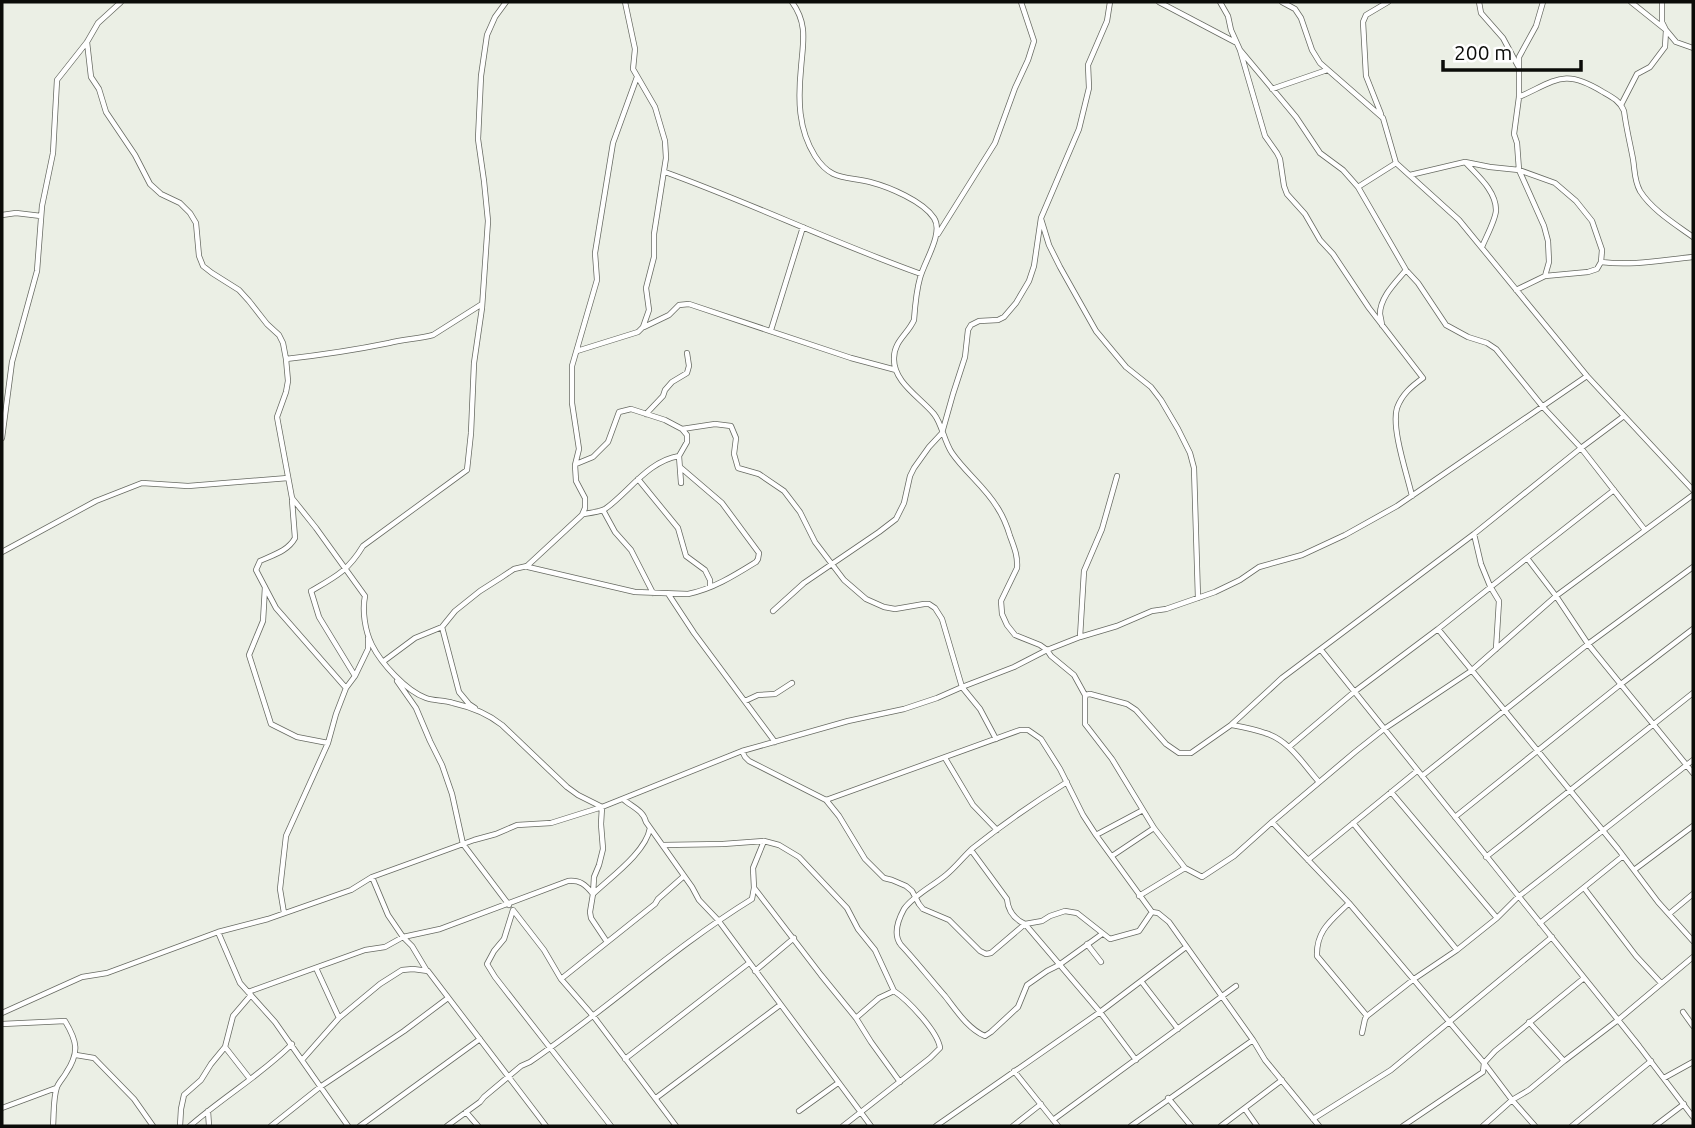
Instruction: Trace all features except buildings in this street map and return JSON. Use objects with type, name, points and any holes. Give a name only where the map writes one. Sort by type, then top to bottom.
[{"type":"street","points":[[2,438],[12,362],[37,271],[41,216],[53,153],[57,80],[87,42],[97,23],[121,2]]},
{"type":"street","points":[[355,676],[319,617],[311,591],[345,569],[356,559],[363,546],[467,470],[488,221],[478,139],[481,76],[487,35],[505,2]]},
{"type":"street","points":[[625,2],[635,49],[632,66],[653,101],[665,141],[666,158],[654,233],[654,257],[646,288],[649,310],[643,327]]},
{"type":"street","points":[[792,2],[803,25],[800,114],[816,159],[832,174],[876,184],[921,205],[935,218],[936,237]]},
{"type":"street","points":[[1021,2],[1034,41],[1028,60],[995,142],[936,237],[921,274],[914,320],[895,349],[894,363],[907,386],[933,413],[957,460],[997,506],[1006,522],[1016,550],[1017,568],[1001,601],[1002,614],[1007,625],[1016,635],[1047,650],[1074,675],[1085,695],[1086,724],[1112,759],[1154,828],[1185,868],[1202,877],[1234,856],[1384,729],[1471,671],[1556,596],[1693,492],[1587,376],[1459,220],[1396,163],[1383,118],[1366,76],[1363,22],[1366,15],[1388,2]]},
{"type":"street","points":[[773,611],[804,583],[896,519],[904,503],[914,468],[942,433],[965,357],[968,330],[975,322],[1004,317],[1029,281],[1034,266],[1041,218],[1079,129],[1089,88],[1088,65],[1107,21],[1110,2]]},
{"type":"street","points":[[1159,2],[1236,43]]},
{"type":"street","points":[[1220,2],[1240,50],[1296,117],[1320,153],[1343,170],[1358,187],[1406,270],[1446,325],[1496,349],[1543,407],[1581,448],[1645,530]]},
{"type":"street","points":[[1282,2],[1295,9],[1301,18],[1316,57],[1327,70],[1383,118]]},
{"type":"street","points":[[1479,2],[1481,13],[1503,38],[1518,67]]},
{"type":"street","points":[[1543,2],[1535,26],[1519,57],[1519,97],[1514,134],[1519,170],[1548,241],[1549,262],[1545,276]]},
{"type":"street","points":[[1630,2],[1666,30],[1676,42],[1693,48]]},
{"type":"street","points":[[1621,105],[1637,74],[1650,67],[1665,47],[1666,30],[1662,22],[1662,2]]},
{"type":"street","points":[[87,42],[91,77],[99,89],[106,112],[135,155],[150,184],[161,194],[180,202],[190,213],[196,223],[199,256],[203,266],[239,290],[283,343],[288,381],[276,417],[292,498],[295,538],[289,547],[260,561],[256,570],[276,608],[346,688]]},
{"type":"street","points":[[1240,50],[1265,136],[1280,159],[1287,194],[1305,214],[1320,240],[1423,378],[1406,391],[1397,408],[1396,429],[1412,496]]},
{"type":"street","points":[[1272,89],[1327,70]]},
{"type":"street","points":[[527,566],[582,514],[585,508],[585,498],[576,481],[575,465],[579,449],[572,403],[572,366],[597,280],[595,253],[613,143],[637,77]]},
{"type":"street","points":[[1519,97],[1566,77],[1578,79],[1615,99],[1624,111],[1636,182],[1640,190],[1666,217],[1693,237]]},
{"type":"street","points":[[1465,162],[1493,195],[1496,211],[1482,248]]},
{"type":"street","points":[[1409,175],[1465,162],[1519,170],[1555,183],[1576,201],[1592,221],[1602,250],[1597,269],[1545,276],[1516,290]]},
{"type":"street","points":[[1358,187],[1396,163]]},
{"type":"street","points":[[665,172],[921,274]]},
{"type":"street","points":[[2,215],[16,213],[41,216]]},
{"type":"street","points":[[1041,218],[1049,245],[1096,331],[1126,368],[1151,387],[1190,453],[1194,468],[1198,598]]},
{"type":"street","points":[[771,330],[803,227]]},
{"type":"street","points":[[1601,262],[1644,264],[1693,257]]},
{"type":"street","points":[[1395,342],[1382,326],[1380,314],[1390,289],[1406,270]]},
{"type":"street","points":[[286,359],[426,337],[483,303]]},
{"type":"street","points":[[576,352],[638,332],[679,305],[690,304],[851,358],[896,370]]},
{"type":"street","points":[[646,414],[663,396],[671,382],[687,373],[687,353]]},
{"type":"street","points":[[2,1013],[82,978],[351,890],[372,877],[517,825],[551,823],[602,807],[742,751],[937,698],[1080,637],[1198,598],[1240,580],[1259,567],[1302,555],[1345,535],[1412,496],[1587,376]]},
{"type":"street","points":[[575,465],[593,457],[608,442],[619,412],[631,409],[665,420],[682,429],[687,435],[687,442],[679,456],[681,483]]},
{"type":"street","points":[[1085,695],[1127,704],[1136,709],[1166,744],[1179,753],[1191,753],[1231,725],[1282,678],[1474,534],[1624,416]]},
{"type":"street","points":[[682,429],[715,424],[731,426],[736,438],[734,454],[738,468],[760,474],[784,491],[800,512],[815,542],[844,580],[866,599],[895,609],[924,604],[935,608],[942,619],[962,687],[980,709],[996,739]]},
{"type":"street","points":[[582,514],[603,510],[638,479],[668,459],[679,456]]},
{"type":"street","points":[[384,661],[415,638],[442,627],[455,611],[514,569],[527,566],[635,592],[688,594],[726,580],[755,562],[759,553],[722,503],[680,467]]},
{"type":"street","points":[[1080,637],[1084,571],[1102,530],[1117,476]]},
{"type":"street","points":[[2,552],[96,500],[142,483],[188,486],[288,478]]},
{"type":"street","points":[[638,479],[678,528],[686,556],[705,570],[710,586]]},
{"type":"street","points":[[1289,747],[1354,692],[1614,490]]},
{"type":"street","points":[[292,498],[365,596],[363,607],[372,645],[416,708],[442,765],[452,794],[463,845],[544,950],[561,979],[594,1017],[676,1126]]},
{"type":"street","points":[[603,510],[615,532],[631,550],[653,593]]},
{"type":"street","points":[[1474,534],[1481,564],[1499,601],[1496,650]]},
{"type":"street","points":[[1527,558],[1588,644],[1693,773]]},
{"type":"street","points":[[1422,776],[1588,644],[1692,571]]},
{"type":"street","points":[[265,586],[263,621],[249,655],[271,724],[297,737],[328,743]]},
{"type":"street","points":[[669,594],[694,633],[775,742]]},
{"type":"street","points":[[442,627],[459,692],[469,704],[502,725],[567,787],[602,807]]},
{"type":"street","points":[[1438,629],[1693,941]]},
{"type":"street","points":[[1455,817],[1693,629]]},
{"type":"street","points":[[284,913],[280,889],[286,836],[328,743],[346,688],[368,649],[368,634]]},
{"type":"street","points":[[1321,650],[1693,1117]]},
{"type":"street","points":[[393,674],[423,697],[475,708]]},
{"type":"street","points":[[745,701],[755,696],[775,694],[792,683]]},
{"type":"street","points":[[1486,856],[1693,693]]},
{"type":"street","points":[[1231,725],[1278,738],[1319,782]]},
{"type":"street","points":[[826,800],[1020,730],[1034,733],[1041,739],[1067,782],[1083,815],[1139,896],[1152,912],[1158,913],[1169,922],[1265,1060],[1319,1126]]},
{"type":"street","points":[[742,751],[748,761],[826,800],[865,859],[884,878],[906,886],[923,909],[949,920],[986,954],[991,953],[1025,924],[1042,921],[1065,911],[1077,913],[1110,939],[1139,931],[1152,912]]},
{"type":"street","points":[[944,757],[974,805],[997,830]]},
{"type":"street","points":[[1362,1033],[1367,1016],[1414,979],[1458,950],[1518,897],[1693,760]]},
{"type":"street","points":[[1308,860],[1417,771]]},
{"type":"street","points":[[1067,782],[1027,807],[916,897],[904,910],[896,937],[956,1011],[985,1036],[1018,1007],[1027,985],[1102,934]]},
{"type":"street","points":[[1391,792],[1497,918]]},
{"type":"street","points":[[623,799],[640,810],[699,900],[718,920],[871,1126]]},
{"type":"street","points":[[602,807],[603,849],[594,877],[590,916],[607,942]]},
{"type":"street","points":[[1096,835],[1143,810]]},
{"type":"street","points":[[1272,822],[1349,903],[1535,1126]]},
{"type":"street","points":[[1353,823],[1458,950]]},
{"type":"street","points":[[1634,870],[1693,826]]},
{"type":"street","points":[[593,894],[640,848],[650,828]]},
{"type":"street","points":[[1112,856],[1154,828]]},
{"type":"street","points":[[662,845],[764,841],[779,845],[799,857],[847,908],[858,929],[875,950],[894,991],[902,996],[939,1041],[940,1048],[843,1126]]},
{"type":"street","points":[[447,1126],[480,1102],[521,1066],[594,1017],[718,920],[752,899],[753,868],[764,841]]},
{"type":"street","points":[[971,850],[1006,899],[1007,908],[1017,921],[1025,924],[1100,1012],[1136,1060]]},
{"type":"street","points":[[1540,923],[1623,856]]},
{"type":"street","points":[[1139,896],[1185,868]]},
{"type":"street","points":[[561,979],[655,904],[684,876]]},
{"type":"street","points":[[372,877],[388,915],[403,937],[545,1126]]},
{"type":"street","points":[[180,1126],[184,1095],[201,1080],[225,1047],[233,1016],[249,994],[365,950],[385,947],[403,937],[440,929],[568,881],[578,880],[593,894]]},
{"type":"street","points":[[754,888],[856,1018],[900,1082]]},
{"type":"street","points":[[1584,888],[1636,956],[1661,983]]},
{"type":"street","points":[[1669,914],[1693,894]]},
{"type":"street","points":[[1349,903],[1322,930],[1317,956],[1367,1016]]},
{"type":"street","points":[[513,910],[504,939],[487,964],[611,1126]]},
{"type":"street","points":[[218,932],[240,983],[275,1022],[348,1126]]},
{"type":"street","points":[[1313,1119],[1391,1070],[1552,937]]},
{"type":"street","points":[[755,971],[794,938]]},
{"type":"street","points":[[1087,944],[1101,962]]},
{"type":"street","points":[[936,1126],[1100,1012],[1186,947]]},
{"type":"street","points":[[1483,1126],[1693,957]]},
{"type":"street","points":[[625,1059],[749,963]]},
{"type":"street","points":[[316,968],[339,1018]]},
{"type":"street","points":[[302,1060],[339,1018],[380,984],[401,970],[428,971]]},
{"type":"street","points":[[1403,1126],[1483,1072],[1484,1063],[1494,1051],[1584,978]]},
{"type":"street","points":[[1141,981],[1178,1029]]},
{"type":"street","points":[[1053,1120],[1236,986]]},
{"type":"street","points":[[856,1018],[879,998],[894,991]]},
{"type":"street","points":[[271,1126],[320,1087],[448,998]]},
{"type":"street","points":[[656,1098],[780,1005]]},
{"type":"street","points":[[1683,1012],[1693,1026]]},
{"type":"street","points":[[2,1024],[65,1021],[75,1042],[76,1055],[56,1088],[53,1126]]},
{"type":"street","points":[[1529,1022],[1564,1060]]},
{"type":"street","points":[[360,1126],[480,1039]]},
{"type":"street","points":[[1131,1126],[1252,1040]]},
{"type":"street","points":[[190,1126],[292,1045]]},
{"type":"street","points":[[225,1047],[250,1079]]},
{"type":"street","points":[[76,1055],[94,1058],[134,1099],[153,1126]]},
{"type":"street","points":[[1572,1126],[1651,1062]]},
{"type":"street","points":[[1664,1078],[1693,1062]]},
{"type":"street","points":[[1014,1071],[1058,1126]]},
{"type":"street","points":[[1222,1126],[1282,1080]]},
{"type":"street","points":[[799,1111],[838,1083]]},
{"type":"street","points":[[2,1108],[56,1088]]},
{"type":"street","points":[[1168,1098],[1191,1126]]},
{"type":"street","points":[[1013,1126],[1041,1104]]},
{"type":"street","points":[[1655,1126],[1684,1104]]},
{"type":"street","points":[[1245,1109],[1257,1126]]},
{"type":"street","points":[[208,1110],[209,1126]]},
{"type":"street","points":[[466,1112],[478,1126]]},
{"type":"street","points":[[943,1121],[948,1126]]}]
